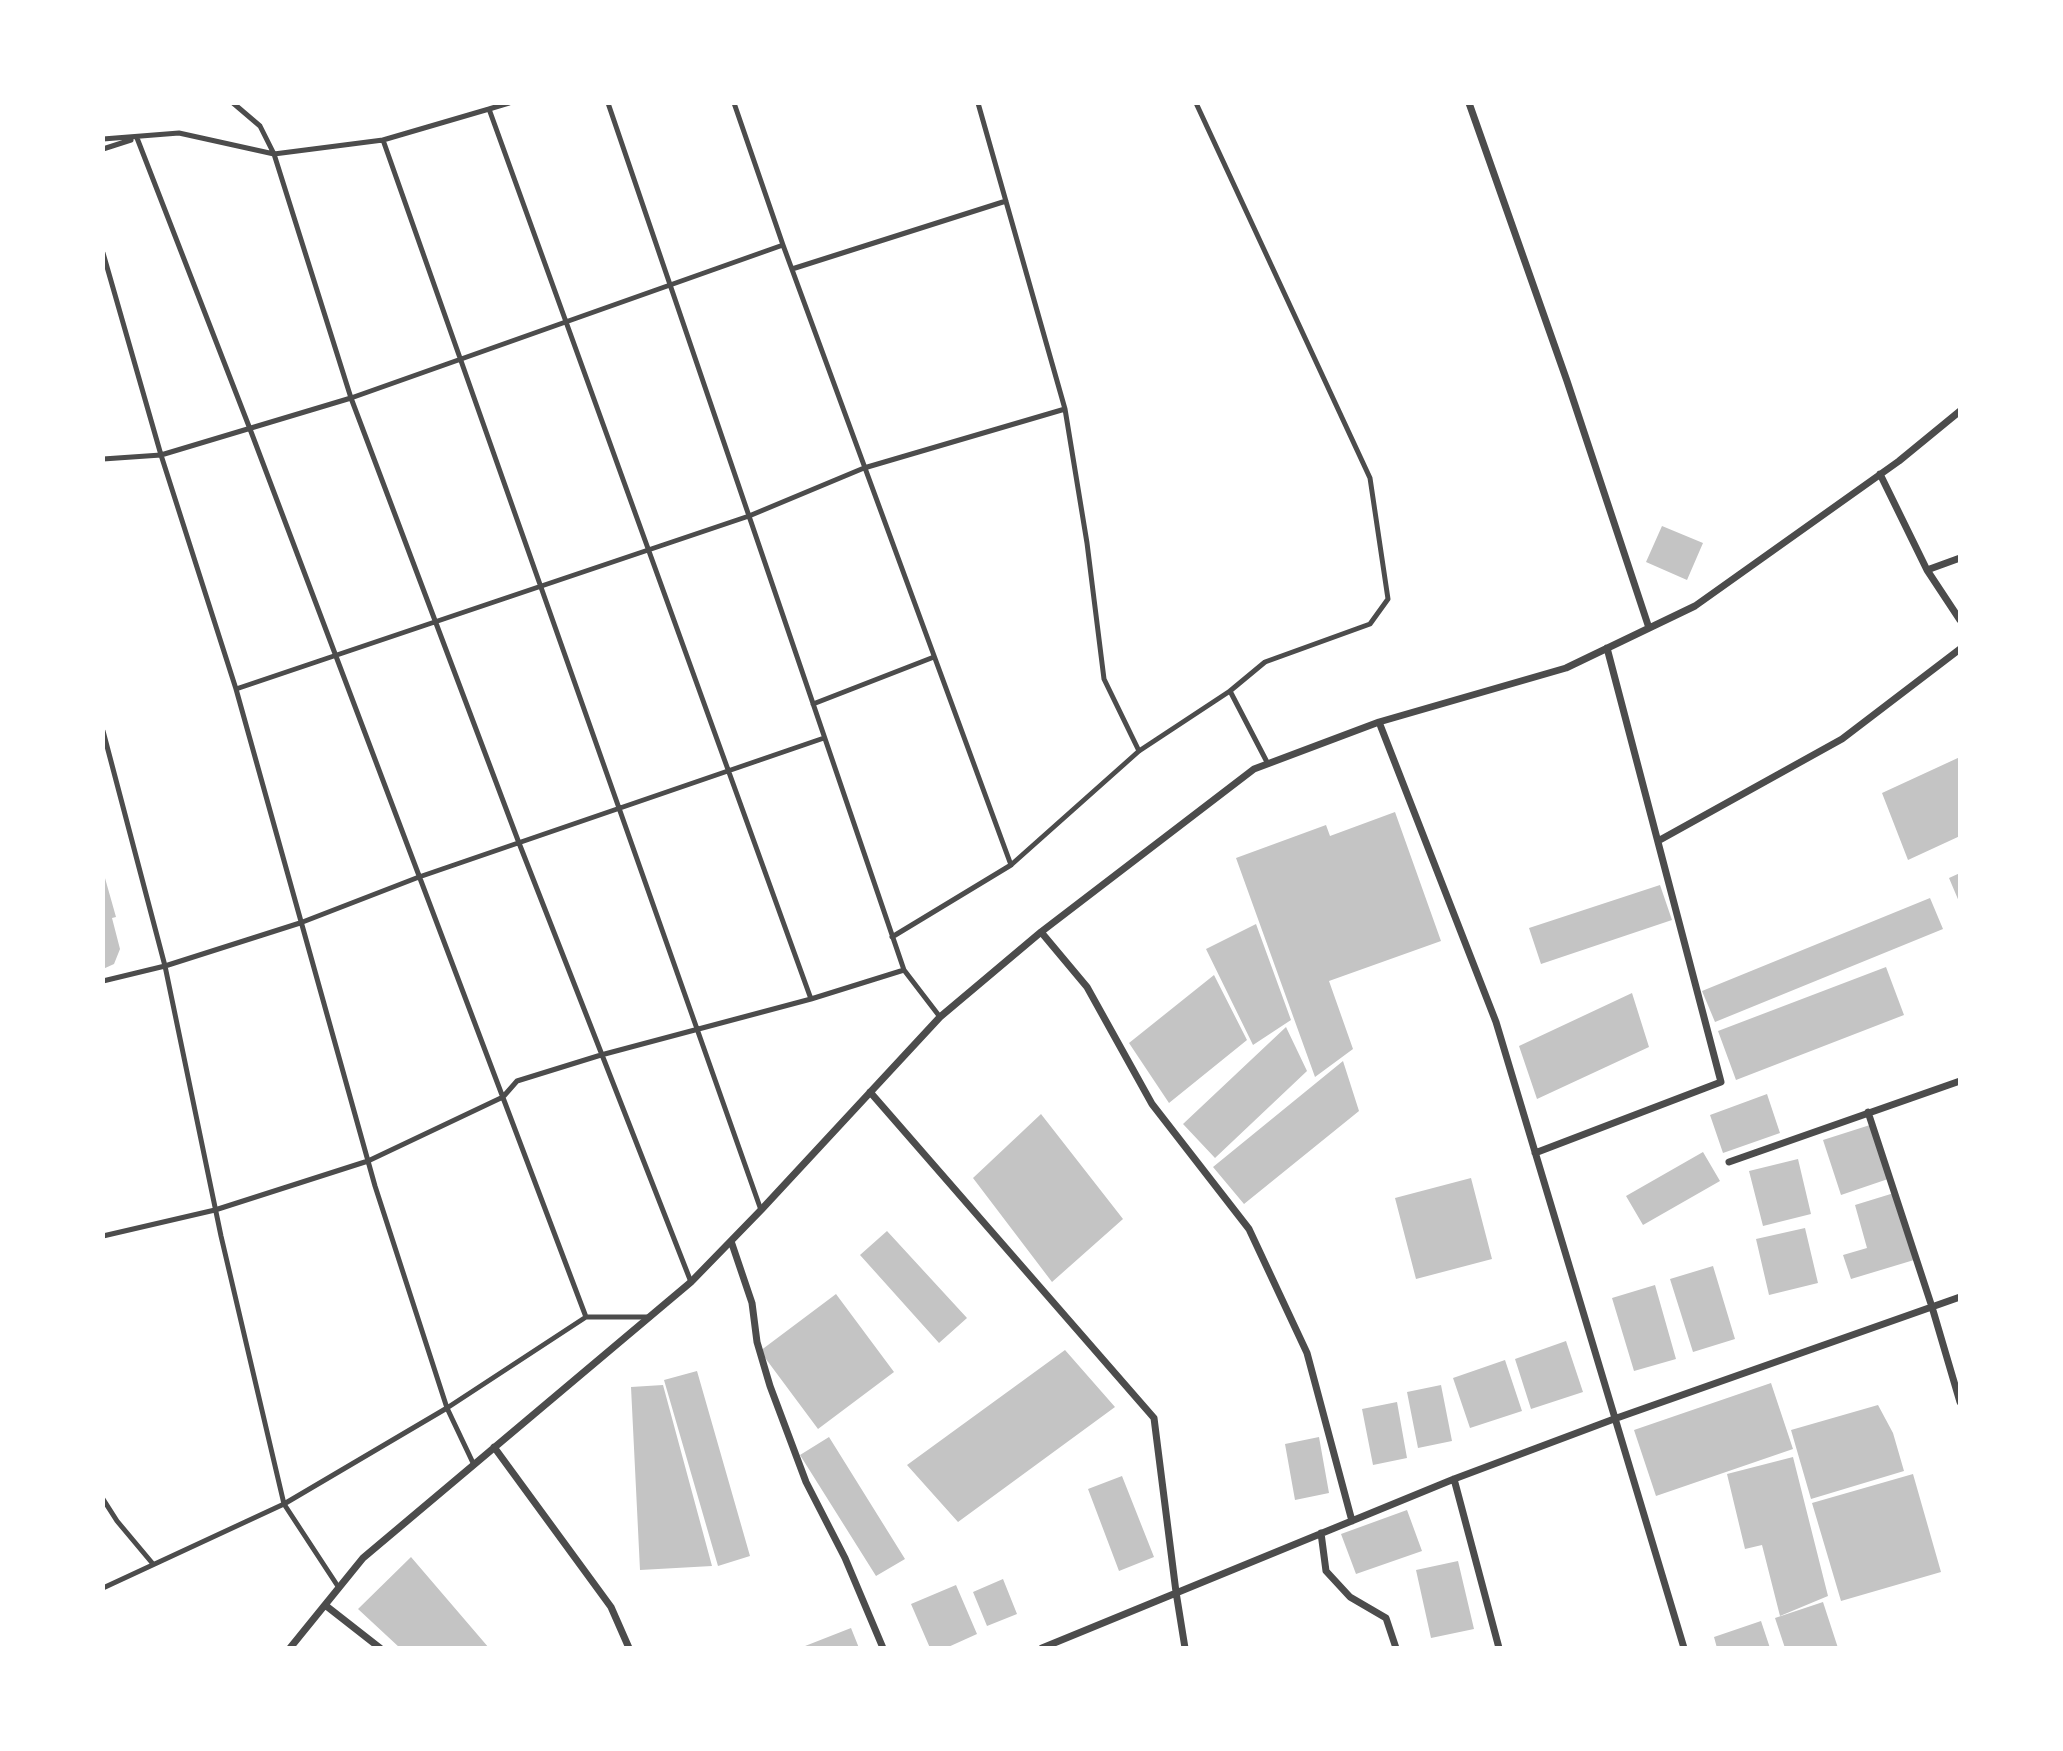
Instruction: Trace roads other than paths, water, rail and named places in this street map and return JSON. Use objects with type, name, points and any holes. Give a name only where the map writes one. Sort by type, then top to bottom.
[{"type":"street","points":[[1469,103],[1567,381],[1649,628]]},
{"type":"street","points":[[290,1648],[363,1558],[691,1282],[940,1017],[1041,932],[1254,769],[1379,722],[1566,668],[1695,606],[1880,474],[1960,411]]},
{"type":"street","points":[[1880,474],[1927,570],[1960,620]]},
{"type":"street","points":[[1927,570],[1960,558]]},
{"type":"street","points":[[1535,1153],[1721,1082],[1607,648]]},
{"type":"street","points":[[1658,841],[1842,738],[1960,649]]},
{"type":"street","points":[[1379,722],[1496,1022],[1684,1648]]},
{"type":"street","points":[[1041,932],[1087,986],[1153,1104],[1249,1229],[1307,1353],[1352,1521]]},
{"type":"street","points":[[1729,1162],[1960,1081]]},
{"type":"street","points":[[870,1092],[1154,1418],[1185,1648]]},
{"type":"street","points":[[1868,1112],[1960,1402]]},
{"type":"street","points":[[731,1241],[752,1303],[757,1342],[770,1386],[806,1482],[845,1558],[883,1648]]},
{"type":"street","points":[[1042,1648],[1454,1479],[1614,1419],[1960,1297]]},
{"type":"street","points":[[494,1447],[611,1607],[629,1648]]},
{"type":"street","points":[[1454,1479],[1499,1648]]},
{"type":"street","points":[[1321,1534],[1326,1571],[1350,1597],[1386,1618],[1396,1648]]},
{"type":"street","points":[[325,1605],[380,1648]]},
{"type":"lane","points":[[233,103],[260,126],[274,154],[351,398],[519,843],[691,1282]]},
{"type":"lane","points":[[103,139],[179,134],[274,154],[383,140],[509,103]]},
{"type":"lane","points":[[608,103],[892,937],[904,970],[940,1017]]},
{"type":"lane","points":[[734,103],[864,468],[1011,865]]},
{"type":"lane","points":[[978,103],[1065,409],[1087,543],[1104,678],[1139,751]]},
{"type":"lane","points":[[892,937],[1011,865],[1139,751],[1230,691],[1265,662],[1370,624],[1388,599],[1370,478],[1196,103]]},
{"type":"lane","points":[[489,109],[810,999]]},
{"type":"lane","points":[[103,149],[137,138]]},
{"type":"lane","points":[[137,138],[586,1317]]},
{"type":"lane","points":[[383,140],[761,1210]]},
{"type":"lane","points":[[792,269],[1006,201]]},
{"type":"lane","points":[[103,459],[161,455],[351,398],[783,245]]},
{"type":"lane","points":[[103,253],[161,455],[236,690],[368,1161],[447,1408],[474,1465]]},
{"type":"lane","points":[[236,690],[749,516],[864,468],[1065,409]]},
{"type":"lane","points":[[813,704],[934,657]]},
{"type":"lane","points":[[1230,691],[1268,764]]},
{"type":"lane","points":[[103,731],[165,967],[215,1210],[284,1504],[339,1588]]},
{"type":"lane","points":[[103,981],[165,967],[300,923],[419,877],[824,737]]},
{"type":"lane","points":[[103,1237],[215,1210],[368,1161],[503,1097],[517,1081],[904,970]]},
{"type":"lane","points":[[103,1588],[284,1504],[447,1408],[586,1317],[650,1317]]},
{"type":"lane","points":[[103,1499],[117,1521],[153,1564]]}]
